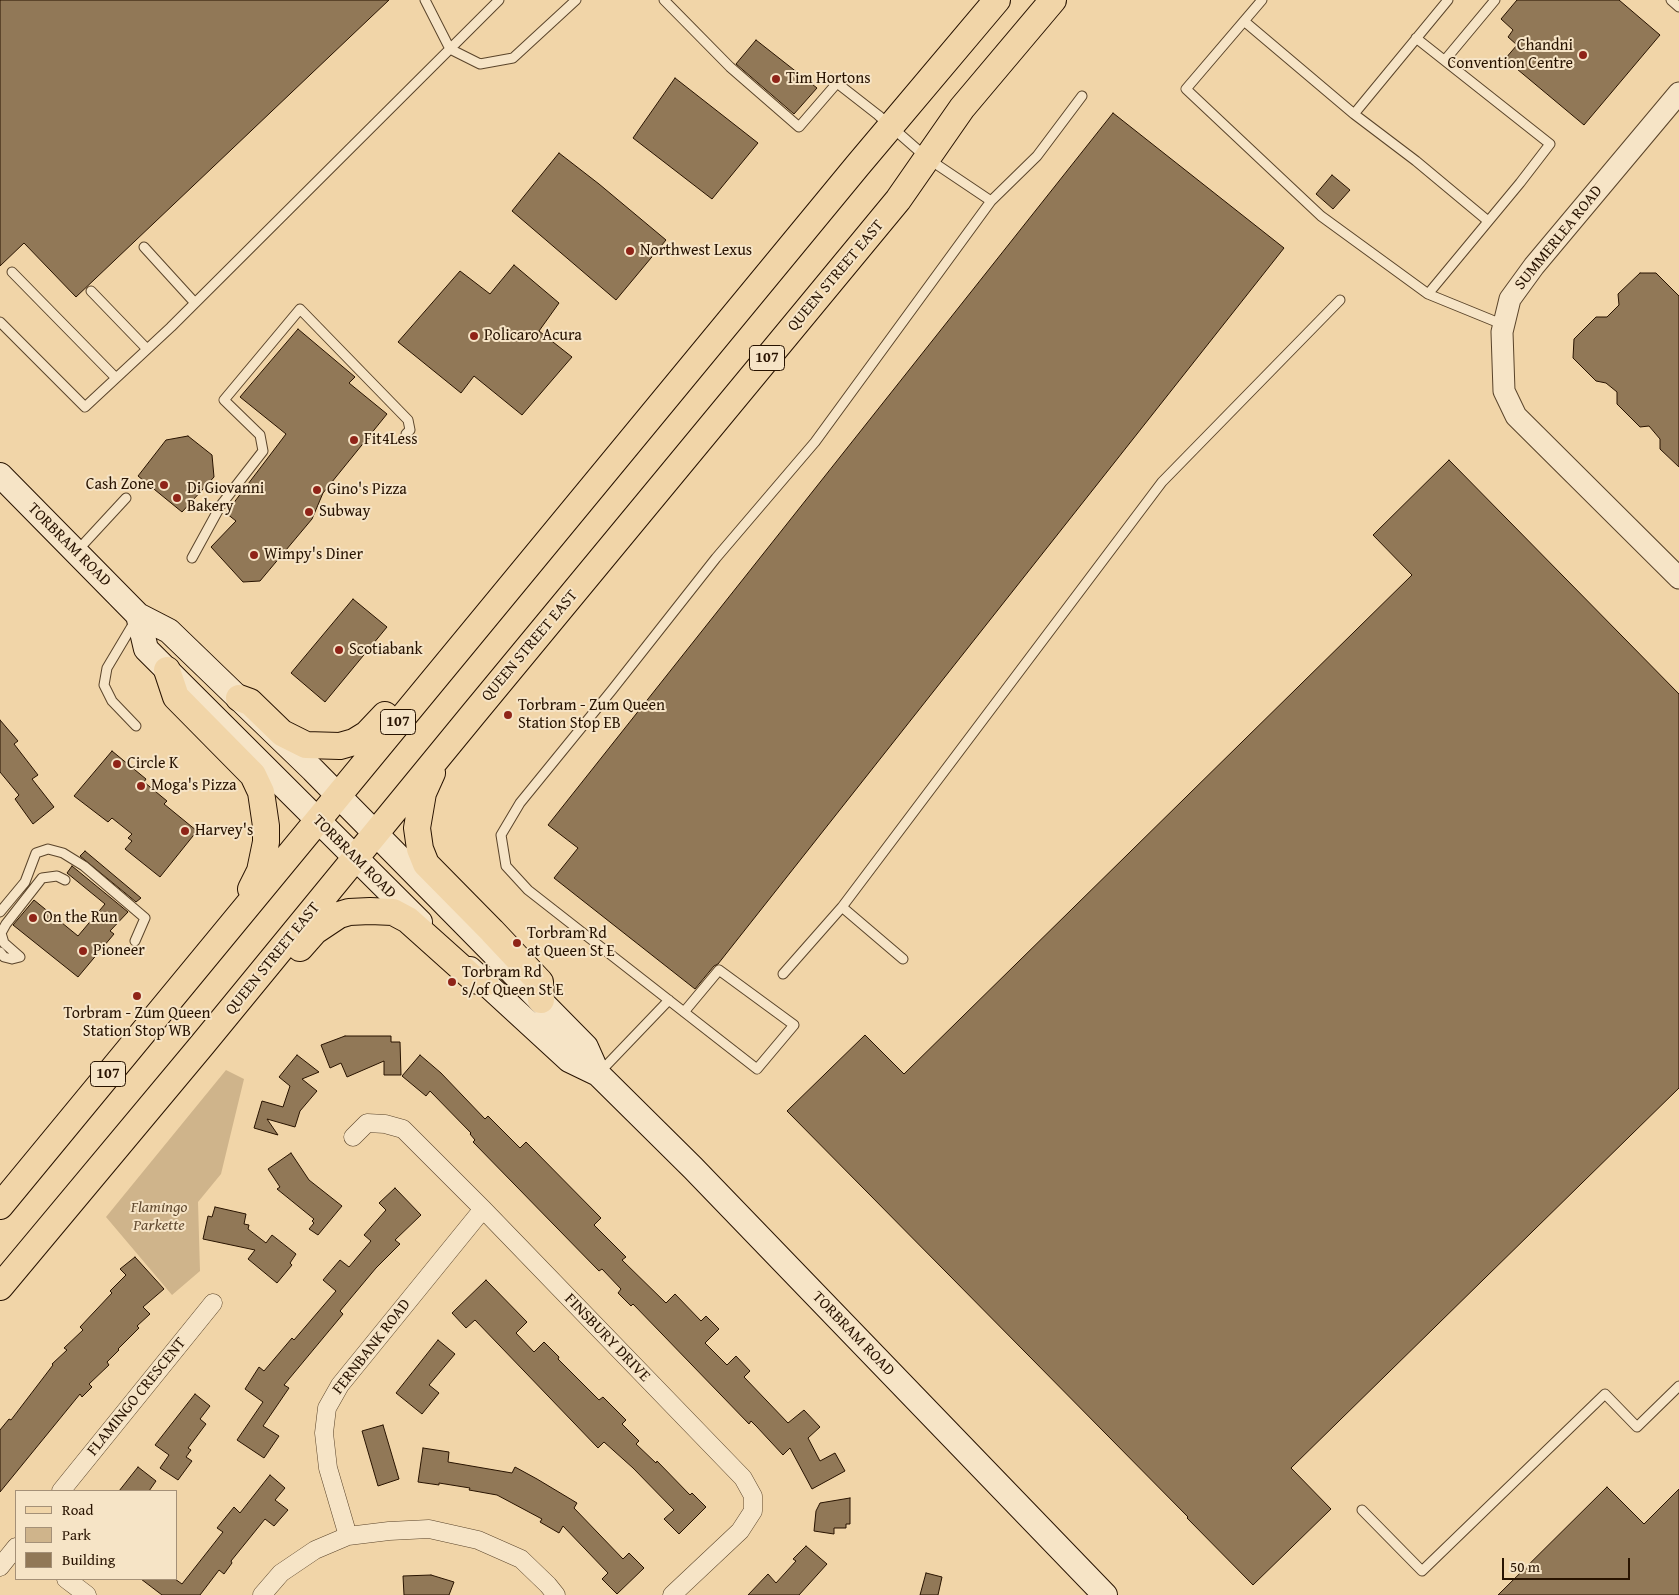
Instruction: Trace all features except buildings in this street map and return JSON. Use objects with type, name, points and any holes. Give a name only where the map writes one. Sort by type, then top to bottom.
[{"type":"main road","name":"107","points":[[0,1206],[317,820],[997,0]]},
{"type":"main road","name":"QUEEN STREET EAST","points":[[0,1287],[202,1045],[898,200],[962,108],[1054,0]]},
{"type":"main road","name":"TORBRAM ROAD","points":[[0,475],[138,615],[169,631],[338,795],[586,1047],[598,1074]]},
{"type":"main road","name":"TORBRAM ROAD","points":[[138,615],[146,649],[355,858],[485,983],[569,1060],[598,1074],[693,1168],[1105,1595]]},
{"type":"main road","points":[[239,698],[250,702],[282,733],[306,745],[340,746],[354,742],[367,734],[439,650],[458,650]]},
{"type":"main road","points":[[167,670],[176,696],[253,775],[261,792],[266,826],[264,858],[255,884],[218,933],[216,943]]},
{"type":"main road","points":[[475,712],[469,727],[429,777],[423,793],[417,828],[420,849],[426,864],[540,982],[541,1000]]},
{"type":"main road","points":[[202,1045],[224,1041],[315,931],[338,915],[349,912],[393,912],[408,920],[475,980],[485,983]]},
{"type":"street","name":"SUMMERLEA ROAD","points":[[1679,93],[1534,266],[1510,299],[1502,332],[1504,391],[1516,416],[1679,578]]},
{"type":"street","name":"FINSBURY DRIVE","points":[[353,1137],[367,1124],[385,1124],[402,1129],[483,1209],[743,1478],[753,1496],[753,1511],[740,1532],[672,1595]]},
{"type":"street","name":"FERNBANK ROAD","points":[[348,1536],[328,1468],[324,1433],[327,1408],[340,1385],[483,1209]]},
{"type":"street","name":"FLAMINGO CRESCENT","points":[[63,1490],[213,1303]]},
{"type":"street","points":[[262,1595],[281,1573],[314,1550],[348,1536],[388,1531],[429,1529],[478,1540],[521,1559],[556,1595]]},
{"type":"street","points":[[0,1567],[15,1548]]},
{"type":"street","points":[[67,1580],[87,1595]]},
{"type":"lane","points":[[425,0],[450,48],[480,64],[513,58],[576,0]]},
{"type":"lane","points":[[0,322],[84,407],[195,303],[499,0]]},
{"type":"lane","points":[[664,0],[730,68],[799,127],[837,83],[891,126],[927,158],[991,201]]},
{"type":"lane","points":[[1262,0],[1186,89],[1321,216],[1428,294],[1504,325]]},
{"type":"lane","points":[[1354,114],[1448,0]]},
{"type":"lane","points":[[1445,60],[1495,0]]},
{"type":"lane","points":[[1671,0],[1679,6]]},
{"type":"lane","points":[[1244,21],[1354,114],[1416,161],[1488,221]]},
{"type":"lane","points":[[1416,38],[1550,144],[1428,294]]},
{"type":"lane","points":[[684,1012],[719,970],[794,1025],[757,1070],[528,890],[506,866],[501,834],[520,803],[716,558],[815,442],[991,201],[1037,156],[1082,96]]},
{"type":"lane","points":[[144,247],[195,303]]},
{"type":"lane","points":[[12,272],[116,378]]},
{"type":"lane","points":[[91,291],[147,349]]},
{"type":"lane","points":[[783,974],[842,907],[1162,482],[1340,300]]},
{"type":"lane","points":[[192,558],[221,505],[263,451],[260,435],[224,400],[300,309],[408,420],[410,430],[406,434]]},
{"type":"lane","points":[[76,553],[126,498]]},
{"type":"lane","points":[[136,726],[112,701],[104,685],[107,668],[116,656],[138,615]]},
{"type":"lane","points":[[0,912],[25,882],[36,853],[48,849],[63,853],[84,866],[145,918],[134,940]]},
{"type":"lane","points":[[0,952],[4,957],[12,959],[20,957],[4,942],[1,934],[6,924],[42,878],[57,876],[65,880]]},
{"type":"lane","points":[[842,907],[903,959]]},
{"type":"lane","points":[[598,1074],[669,1000]]},
{"type":"lane","points":[[1362,1510],[1422,1571],[1605,1394],[1637,1427],[1679,1386]]},
{"type":"green space","name":"Flamingo Parkette","points":[[226,1070],[244,1079],[221,1174],[198,1202],[200,1271],[172,1295],[106,1217]]},
{"type":"place","name":"Chandni Convention Centre","points":[[1583,55]]},
{"type":"place","name":"Tim Hortons","points":[[776,79]]},
{"type":"place","name":"Northwest Lexus","points":[[630,251]]},
{"type":"place","name":"Policaro Acura","points":[[474,336]]},
{"type":"place","name":"Fit4Less","points":[[354,440]]},
{"type":"place","name":"Cash Zone","points":[[164,485]]},
{"type":"place","name":"Gino's Pizza","points":[[317,490]]},
{"type":"place","name":"Di Giovanni Bakery","points":[[177,498]]},
{"type":"place","name":"Subway","points":[[309,512]]},
{"type":"place","name":"Wimpy's Diner","points":[[254,555]]},
{"type":"place","name":"Scotiabank","points":[[339,650]]},
{"type":"place","name":"Torbram - Zum Queen Station Stop EB","points":[[508,715]]},
{"type":"place","name":"Circle K","points":[[117,764]]},
{"type":"place","name":"Moga's Pizza","points":[[141,786]]},
{"type":"place","name":"Harvey's","points":[[185,831]]},
{"type":"place","name":"On the Run","points":[[33,918]]},
{"type":"place","name":"Torbram Rd at Queen St E","points":[[517,943]]},
{"type":"place","name":"Pioneer","points":[[83,951]]},
{"type":"place","name":"Torbram Rd s/of Queen St E","points":[[452,982]]},
{"type":"place","name":"Torbram - Zum Queen Station Stop WB","points":[[137,996]]}]
